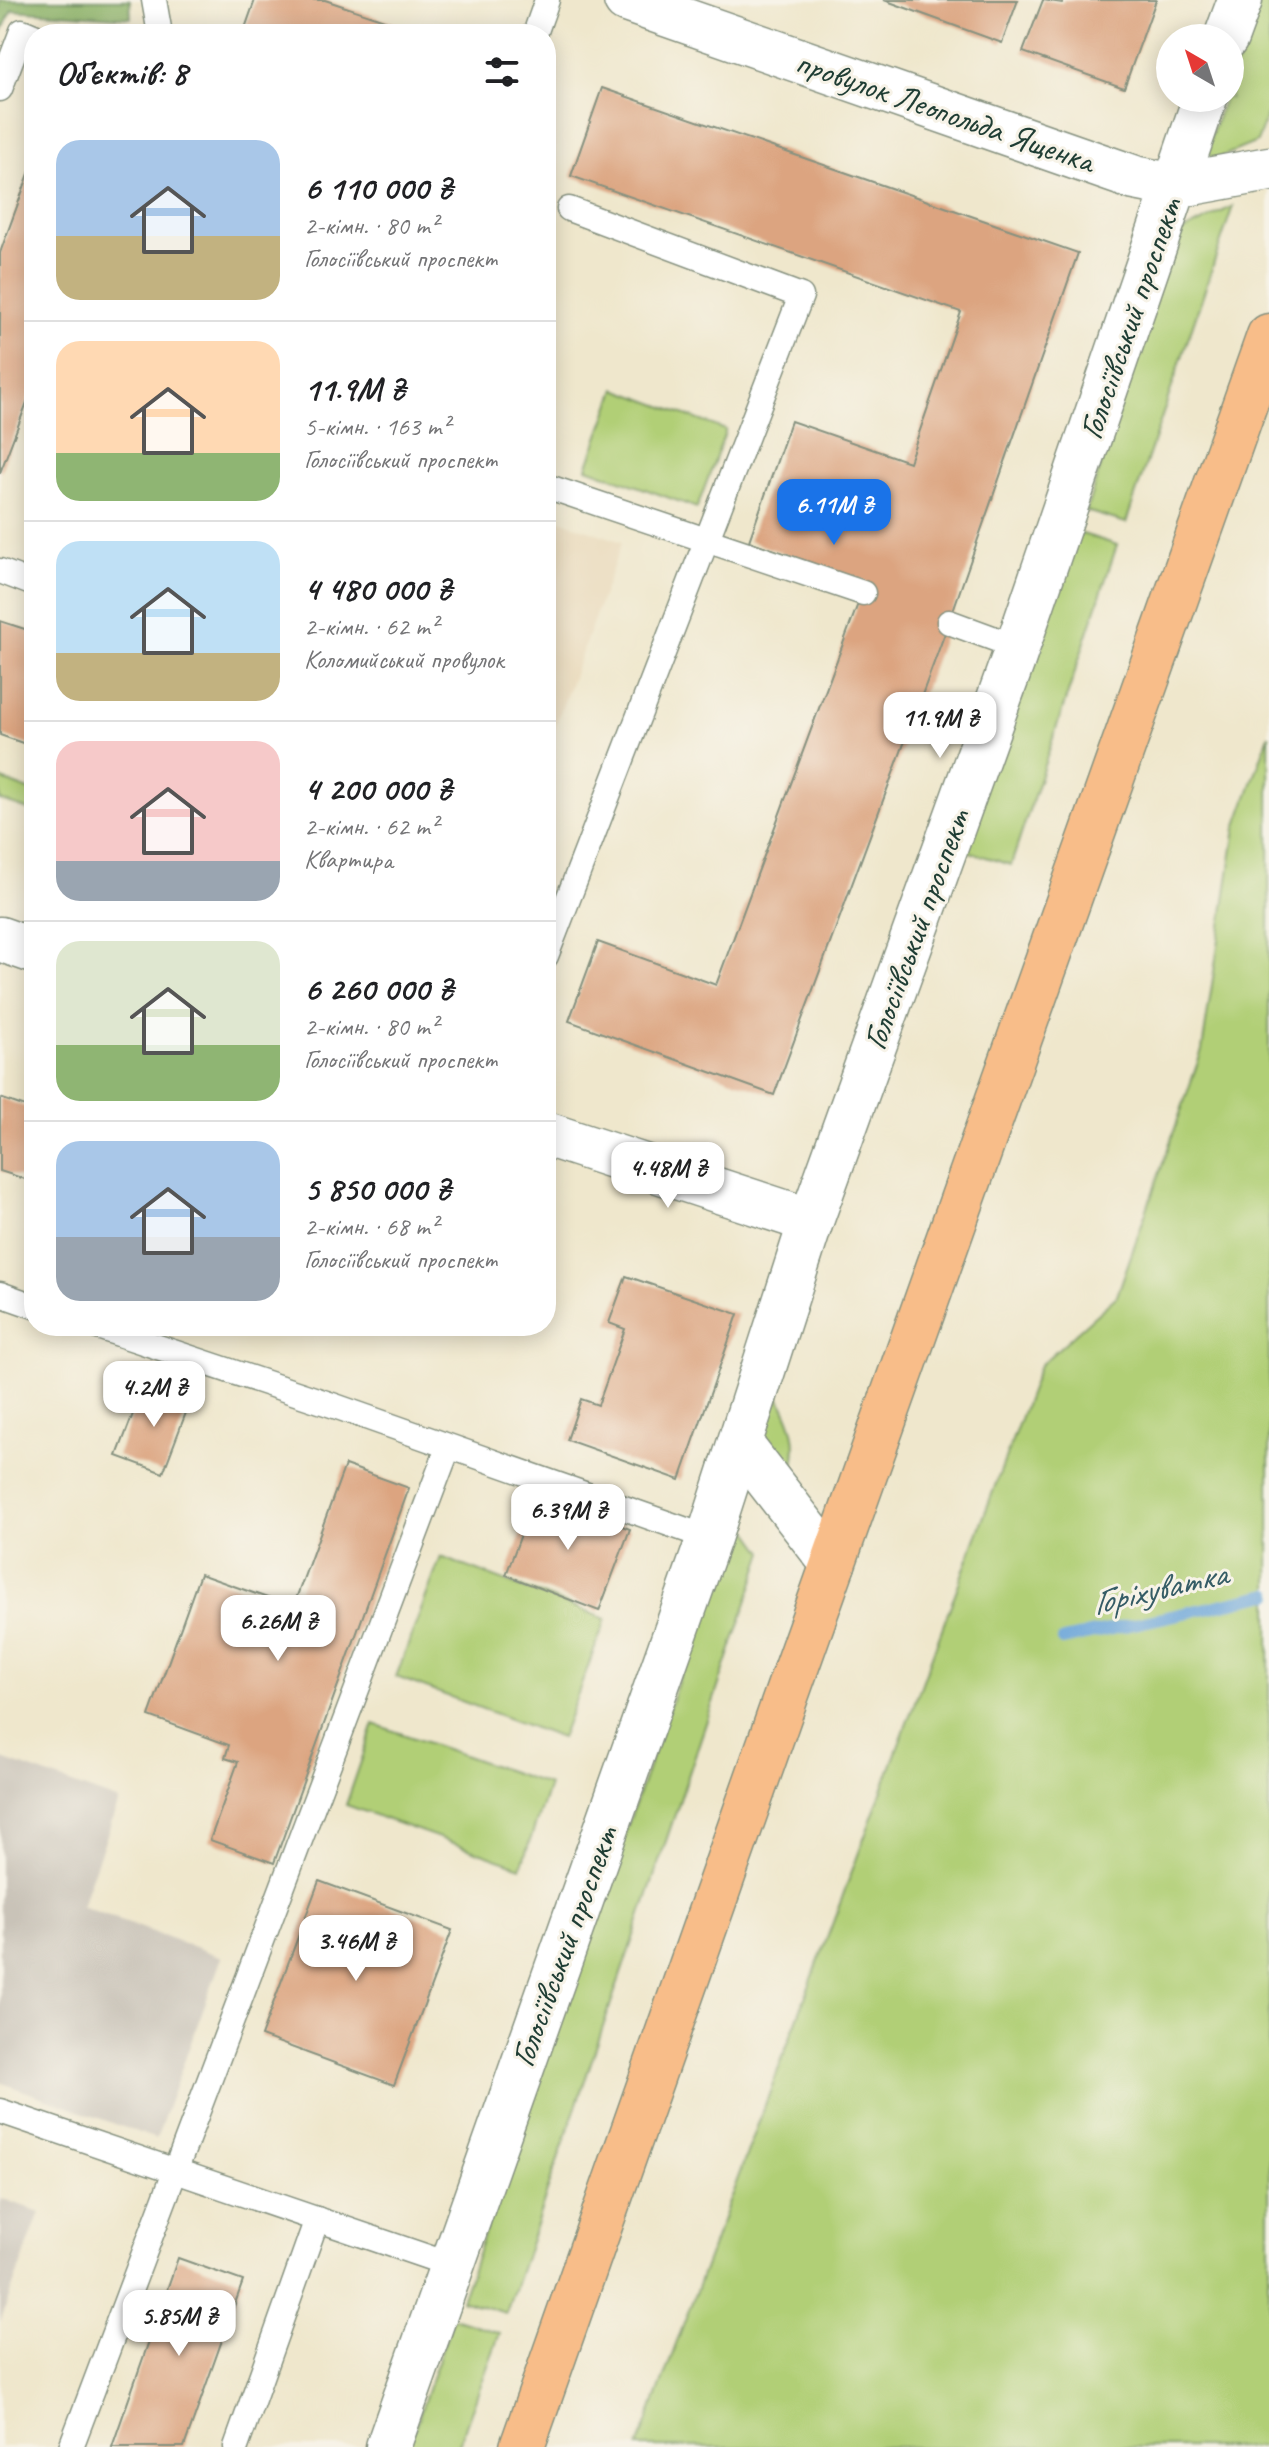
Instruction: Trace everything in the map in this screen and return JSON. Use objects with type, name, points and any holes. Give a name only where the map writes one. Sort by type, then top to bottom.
[{"type":"highway","points":[[522,2447],[1065,903],[1269,336]]},
{"type":"street","name":"провулок Леопольда Ященка","points":[[626,0],[1135,178],[1175,186],[1269,169]]},
{"type":"street","points":[[1231,24],[1240,0]]},
{"type":"street","name":"Голосіївський проспект","points":[[388,2447],[709,1538],[811,1221],[1017,647],[1200,112]]},
{"type":"street","points":[[0,939],[24,947]]},
{"type":"street","points":[[556,1137],[811,1221]]},
{"type":"street","points":[[740,1444],[833,1564]]},
{"type":"lane","points":[[154,0],[158,24]]},
{"type":"lane","points":[[539,24],[547,0]]},
{"type":"lane","points":[[0,89],[24,32]]},
{"type":"lane","points":[[556,930],[801,296],[569,209]]},
{"type":"lane","points":[[556,489],[863,593]]},
{"type":"lane","points":[[0,571],[24,580]]},
{"type":"lane","points":[[949,622],[1017,647]]},
{"type":"lane","points":[[2,1300],[24,1304]]},
{"type":"lane","points":[[125,1336],[332,1405],[709,1538]]},
{"type":"lane","points":[[71,2447],[448,1448]]},
{"type":"lane","points":[[0,2111],[451,2265]]},
{"type":"lane","points":[[236,2447],[317,2219]]},
{"type":"shaded area","points":[[556,519],[622,542],[556,724]]},
{"type":"shaded area","points":[[0,1758],[119,1801],[81,1906],[222,1957],[156,2139],[0,2082]]},
{"type":"shaded area","points":[[0,2198],[40,2212],[0,2322]]},
{"type":"green space","points":[[0,0],[130,0],[131,18],[12,10],[0,36]]},
{"type":"green space","points":[[1259,0],[1269,0],[1269,109],[1257,142],[1201,165],[1219,112],[1244,112],[1244,42]]},
{"type":"green space","points":[[1233,206],[1126,523],[1086,511],[1174,236]]},
{"type":"green space","points":[[616,389],[726,430],[697,508],[587,468]]},
{"type":"green space","points":[[1073,531],[1117,545],[1011,865],[961,849]]},
{"type":"green space","points":[[1269,735],[1269,2447],[638,2447],[1040,1365],[1117,1296],[1202,1050],[1236,828]]},
{"type":"green space","points":[[0,779],[24,788],[24,808],[0,800]]},
{"type":"green space","points":[[776,1391],[789,1418],[794,1438],[794,1460],[788,1489],[756,1448]]},
{"type":"green space","points":[[737,1514],[764,1552],[506,2313],[461,2300]]},
{"type":"green space","points":[[441,1557],[606,1619],[561,1738],[396,1677]]},
{"type":"green space","points":[[374,1724],[549,1785],[521,1867],[346,1805]]},
{"type":"green space","points":[[453,2318],[500,2333],[458,2447],[408,2447]]},
{"type":"building","points":[[255,0],[325,0],[396,24],[247,24]]},
{"type":"building","points":[[884,0],[1018,0],[1002,43]]},
{"type":"building","points":[[1043,0],[1062,3],[1064,0],[1156,0],[1124,88],[1023,52]]},
{"type":"building","points":[[602,88],[1078,253],[949,622],[774,1095],[569,1021],[598,942],[716,985],[866,582],[749,541],[791,421],[909,462],[961,312],[571,176]]},
{"type":"building","points":[[24,187],[24,410],[0,473],[0,253]]},
{"type":"building","points":[[0,621],[24,629],[24,743],[0,735]]},
{"type":"building","points":[[0,1098],[24,1106],[24,1179],[0,1171]]},
{"type":"building","points":[[626,1276],[738,1314],[680,1480],[567,1440],[581,1399],[598,1405],[625,1329],[609,1323]]},
{"type":"building","points":[[144,1385],[190,1402],[163,1473],[117,1456]]},
{"type":"building","points":[[345,1465],[409,1488],[274,1863],[210,1840],[238,1762],[225,1758],[229,1745],[149,1716],[200,1574],[293,1607]]},
{"type":"building","points":[[536,1494],[630,1529],[599,1611],[506,1575]]},
{"type":"building","points":[[319,1881],[452,1930],[394,2085],[261,2036]]},
{"type":"building","points":[[178,2258],[243,2281],[184,2447],[112,2447]]},
{"type":"waterway","name":"Горіхуватка","points":[[1063,1640],[1269,1594]]}]
